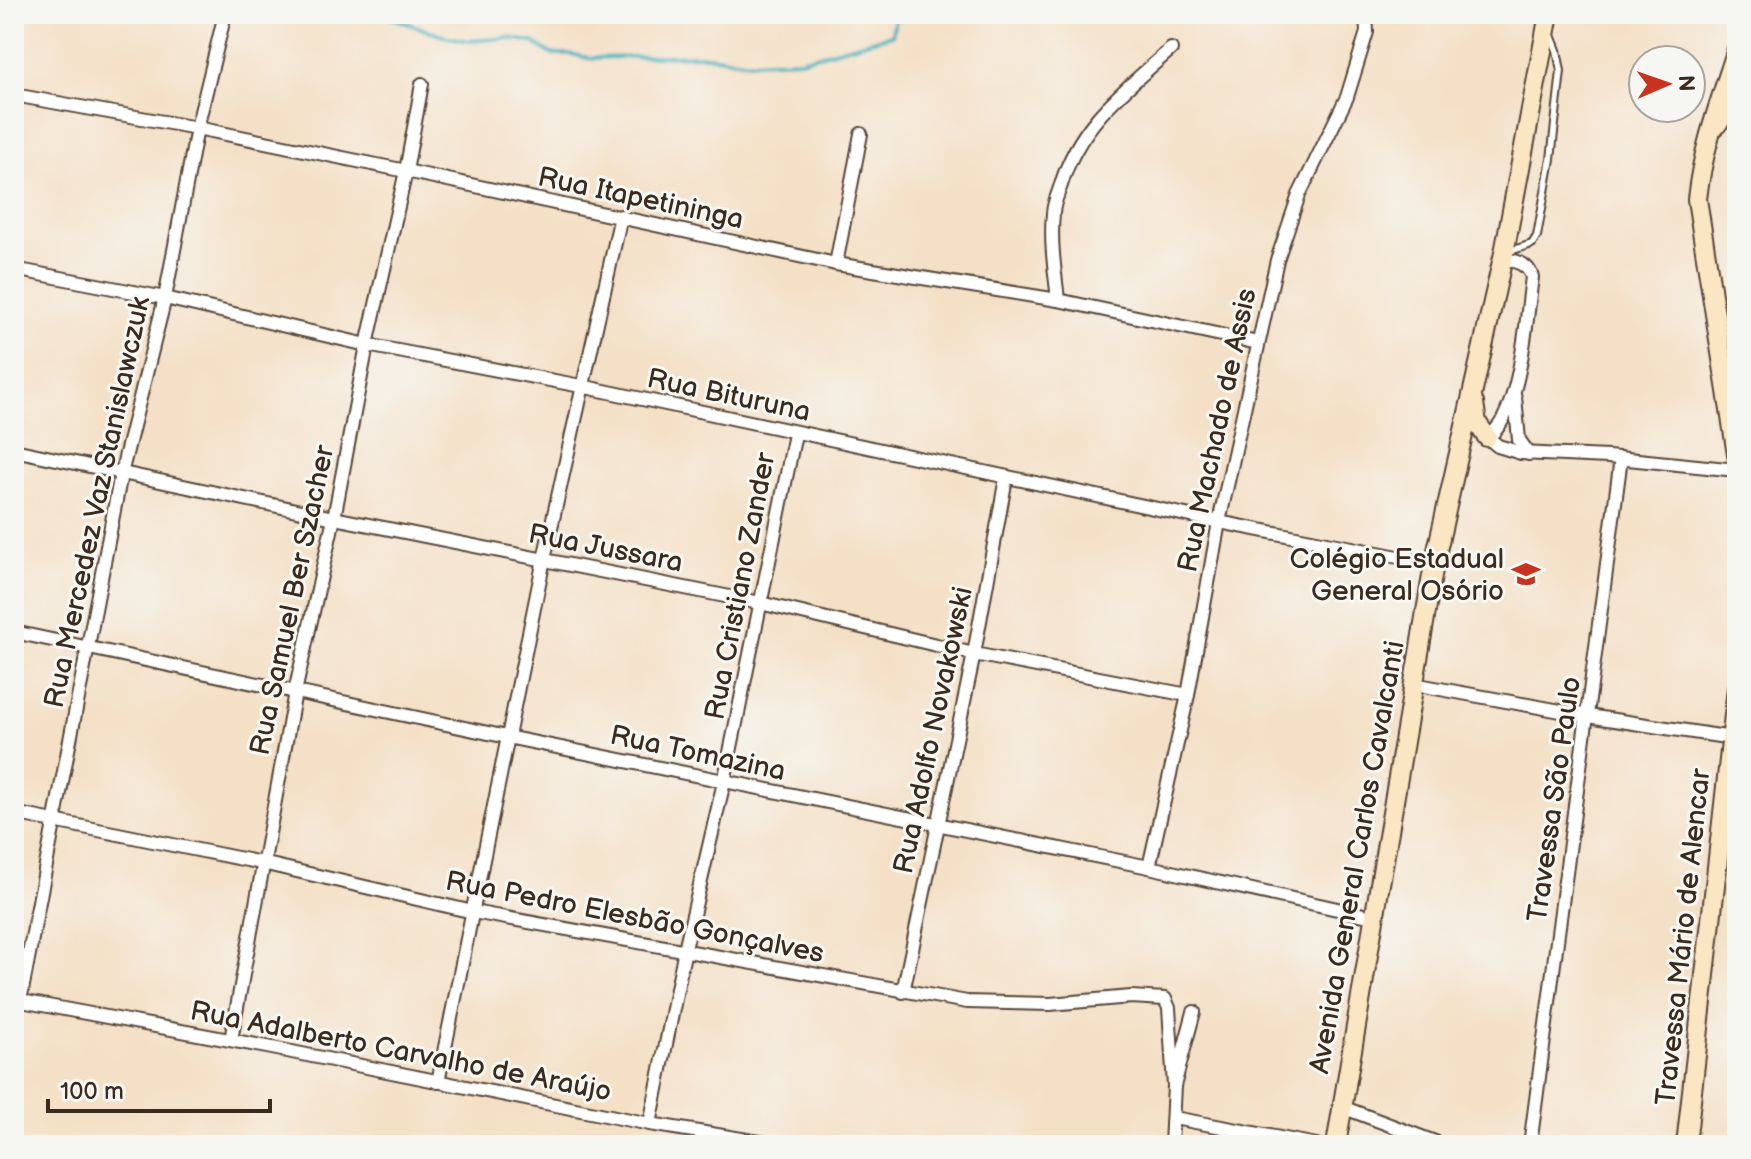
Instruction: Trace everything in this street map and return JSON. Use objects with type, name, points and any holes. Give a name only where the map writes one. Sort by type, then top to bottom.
[{"type":"main road","name":"Avenida General Carlos Cavalcanti","points":[[1336,1145],[1434,564],[1504,256],[1548,21]]},
{"type":"main road","points":[[1737,49],[1708,136],[1697,199],[1737,455]]},
{"type":"main road","points":[[1708,136],[1737,99]]},
{"type":"main road","points":[[1475,389],[1474,415],[1487,437]]},
{"type":"main road","name":"Travessa Mário de Alencar","points":[[1686,1145],[1737,688]]},
{"type":"street","name":"Rua Mercedez Vaz Stanislawczuk","points":[[17,1000],[121,474],[165,298],[197,128],[225,14]]},
{"type":"street","name":"Rua Machado de Assis","points":[[1149,867],[1188,695],[1219,522],[1277,260],[1299,195],[1347,97],[1367,32],[1366,14]]},
{"type":"street","points":[[1058,300],[1053,261],[1053,213],[1067,165],[1082,135],[1100,113],[1171,49]]},
{"type":"street","name":"Rua Samuel Ber Szacher","points":[[231,1040],[295,692],[334,518],[422,84]]},
{"type":"street","name":"Rua Itapetininga","points":[[14,95],[197,128],[836,264],[1058,300],[1258,343]]},
{"type":"street","points":[[836,264],[861,134]]},
{"type":"street","points":[[438,1082],[544,559],[621,216]]},
{"type":"street","points":[[1504,256],[1521,263],[1530,270],[1532,277],[1515,391],[1516,428],[1519,440],[1529,454]]},
{"type":"street","name":"Rua Bituruna","points":[[14,269],[165,298],[367,345],[581,386],[1006,478],[1434,564]]},
{"type":"street","points":[[1515,391],[1498,428],[1487,437],[1498,446],[1529,454],[1621,458],[1737,470]]},
{"type":"street","name":"Rua Cristiano Zander","points":[[650,1124],[795,434]]},
{"type":"street","name":"Rua Jussara","points":[[14,450],[760,603],[974,654],[1188,695]]},
{"type":"street","name":"Travessa São Paulo","points":[[1530,1145],[1621,458]]},
{"type":"street","name":"Rua Adolfo Novakowski","points":[[903,992],[974,654],[1006,478]]},
{"type":"street","name":"Rua Tomazina","points":[[14,632],[724,782],[1149,867],[1373,917]]},
{"type":"street","points":[[1413,684],[1732,738]]},
{"type":"street","name":"Rua Pedro Elesbão Gonçalves","points":[[14,813],[262,863],[473,912],[685,949],[903,992],[967,1002],[1050,1004],[1131,997],[1165,999],[1169,1008],[1174,1086]]},
{"type":"street","name":"Rua Adalberto Carvalho de Araújo","points":[[17,1000],[650,1124],[779,1145]]},
{"type":"street","points":[[1171,1145],[1174,1086],[1194,1012]]},
{"type":"street","points":[[1342,1107],[1443,1145]]},
{"type":"street","points":[[1174,1118],[1317,1145]]},
{"type":"lane","points":[[1504,256],[1532,244],[1540,221],[1561,71],[1548,21]]},
{"type":"waterway","points":[[381,14],[443,36],[469,41],[508,38],[533,42],[551,54],[588,58],[701,55],[750,62],[800,60],[892,35],[896,14]]},
{"type":"waterway","points":[[1222,14],[1233,22]]},
{"type":"place","name":"Colégio Estadual General Osório","points":[[1526,574]]}]
